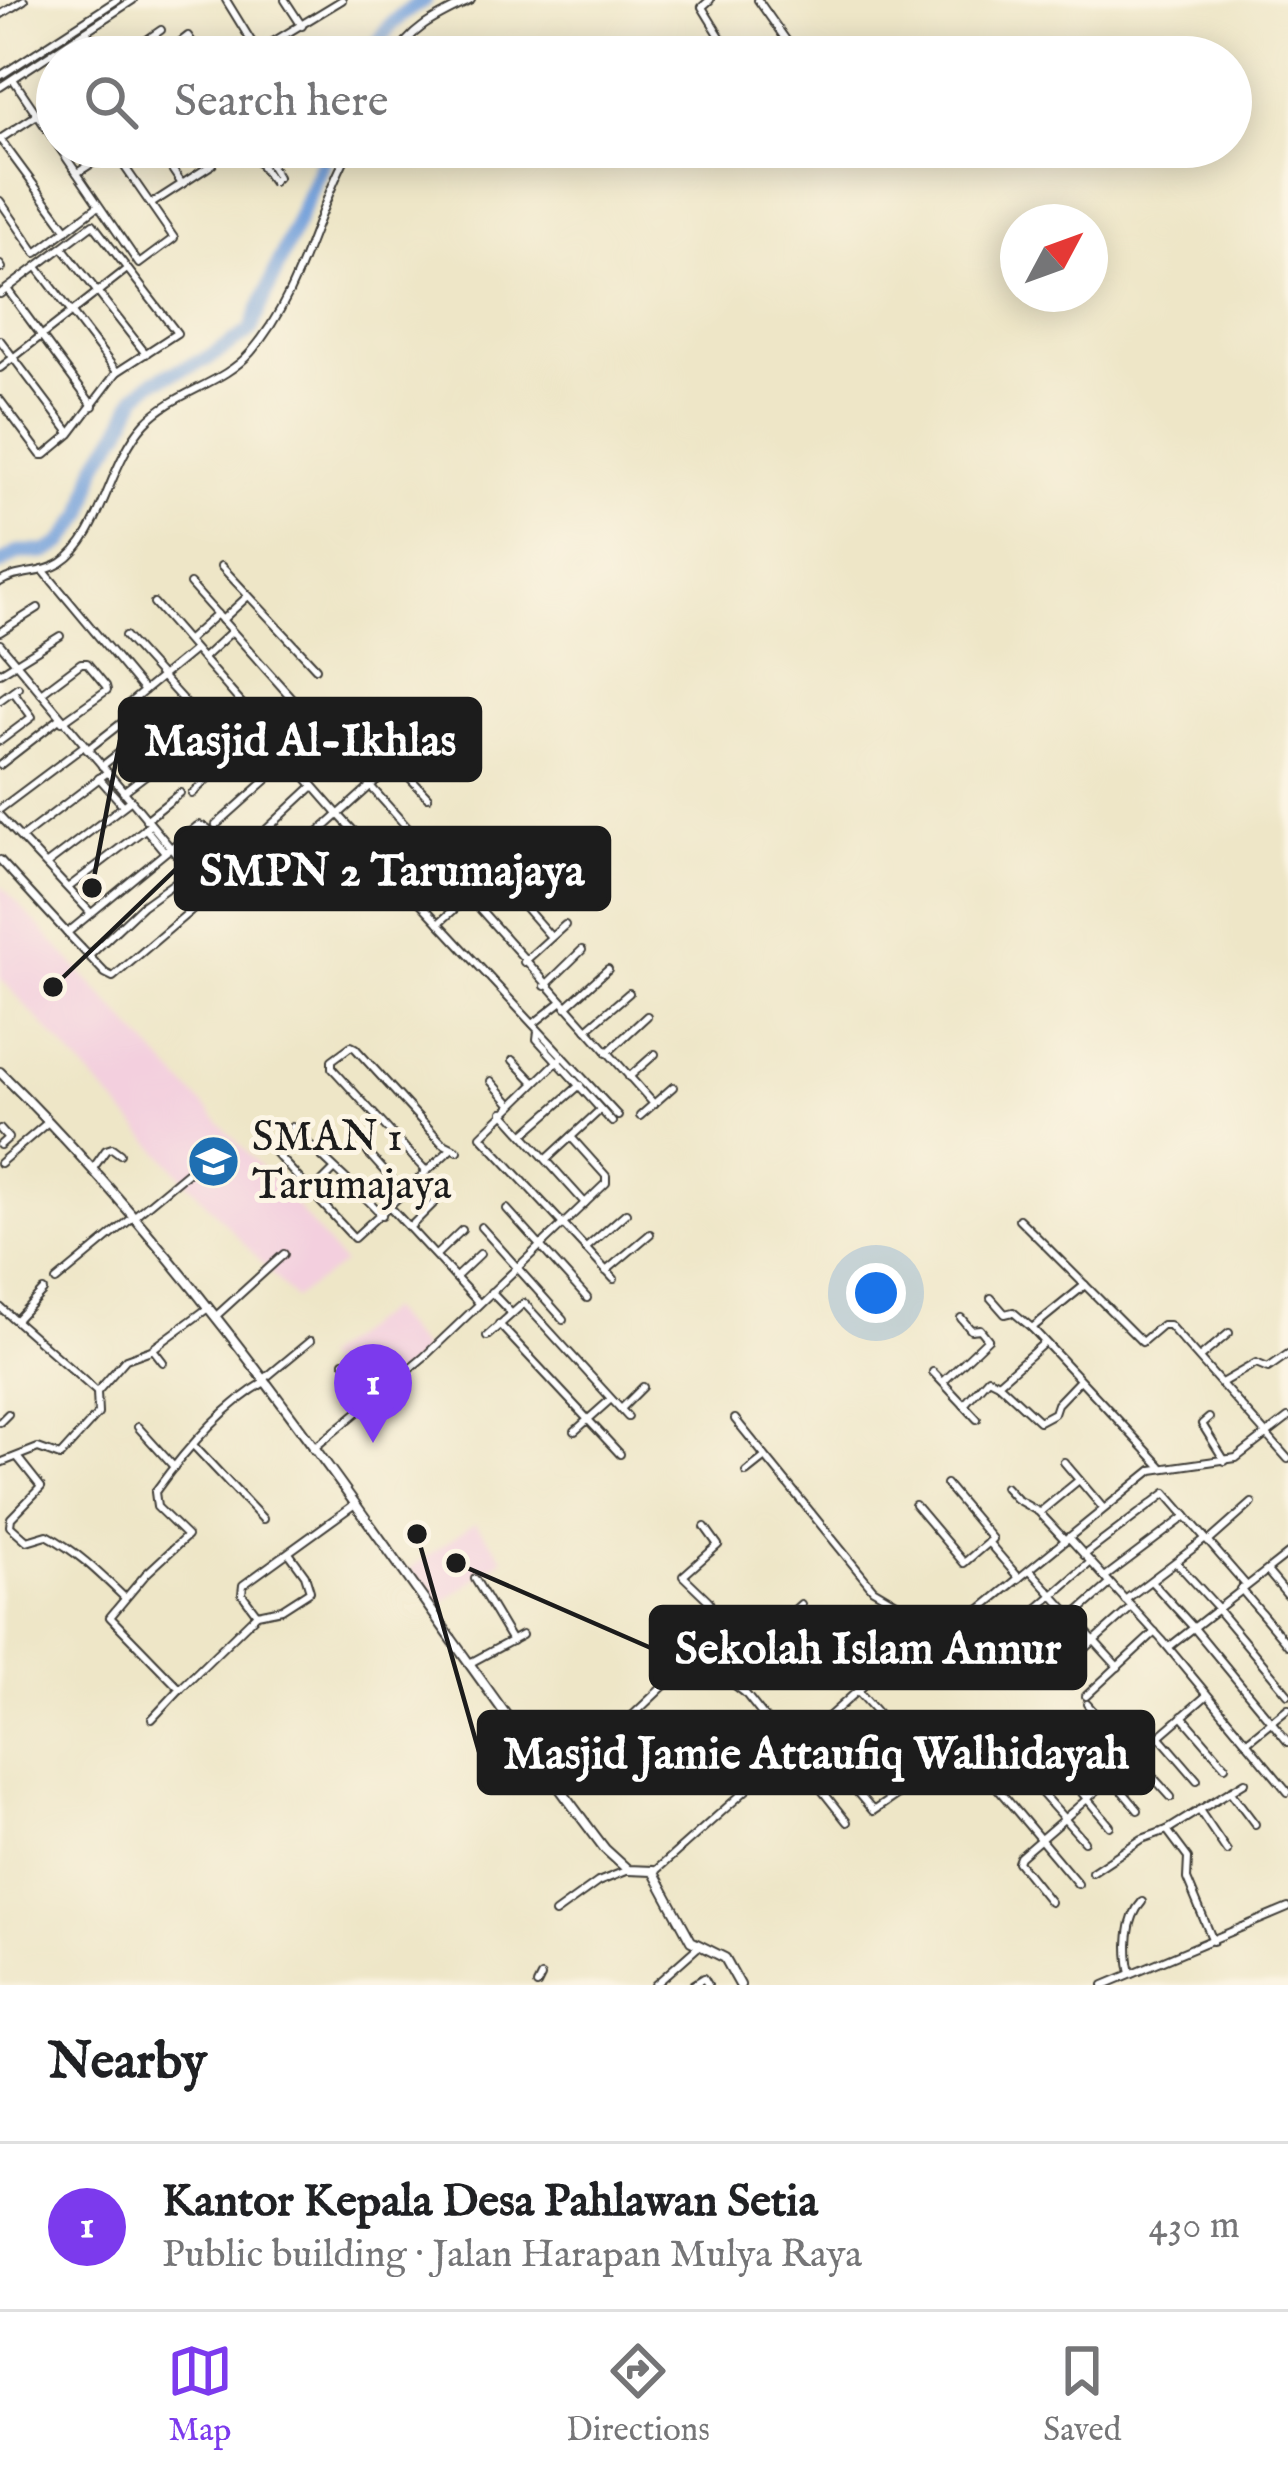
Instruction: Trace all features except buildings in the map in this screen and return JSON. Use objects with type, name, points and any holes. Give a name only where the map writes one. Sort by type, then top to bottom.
[{"type":"street","points":[[0,15],[24,0]]},
{"type":"street","points":[[62,36],[117,0]]},
{"type":"street","points":[[78,36],[133,0]]},
{"type":"street","points":[[226,0],[249,36]]},
{"type":"street","points":[[285,0],[302,26]]},
{"type":"street","points":[[287,36],[343,0]]},
{"type":"street","points":[[410,36],[471,0]]},
{"type":"street","points":[[710,0],[702,7],[720,36]]},
{"type":"street","points":[[758,0],[783,36]]},
{"type":"street","points":[[152,36],[161,30]]},
{"type":"street","points":[[86,31],[89,36]]},
{"type":"street","points":[[0,76],[36,53]]},
{"type":"street","points":[[0,87],[36,64]]},
{"type":"street","points":[[13,79],[36,114]]},
{"type":"street","points":[[36,116],[0,139],[67,230]]},
{"type":"street","points":[[73,168],[139,264],[174,239],[127,168]]},
{"type":"street","points":[[77,173],[84,168]]},
{"type":"street","points":[[171,168],[183,185]]},
{"type":"street","points":[[151,204],[207,168]]},
{"type":"street","points":[[263,168],[273,182],[278,178],[272,168]]},
{"type":"street","points":[[0,582],[64,561],[90,529],[112,475],[142,425],[161,407],[238,364],[292,291],[341,168]]},
{"type":"street","points":[[0,201],[36,254],[98,206]]},
{"type":"street","points":[[0,400],[41,455],[70,434],[93,406],[117,372],[177,333],[93,224],[3,291],[93,406]]},
{"type":"street","points":[[63,248],[146,354]]},
{"type":"street","points":[[37,266],[117,372]]},
{"type":"street","points":[[0,368],[127,269]]},
{"type":"street","points":[[0,340],[70,434]]},
{"type":"street","points":[[221,566],[316,668]]},
{"type":"street","points":[[44,570],[144,691]]},
{"type":"street","points":[[190,584],[653,1104]]},
{"type":"street","points":[[187,641],[248,596]]},
{"type":"street","points":[[154,603],[615,1119]]},
{"type":"street","points":[[0,632],[38,608]]},
{"type":"street","points":[[202,658],[231,632]]},
{"type":"street","points":[[0,673],[60,635]]},
{"type":"street","points":[[125,636],[190,708]]},
{"type":"street","points":[[0,644],[127,803],[168,850],[202,885],[232,862],[202,825],[168,850],[90,912],[68,933]]},
{"type":"street","points":[[127,705],[194,650]]},
{"type":"street","points":[[0,765],[106,686],[87,663],[81,663],[41,693]]},
{"type":"street","points":[[0,700],[16,689],[32,717],[0,741]]},
{"type":"street","points":[[135,699],[205,780]]},
{"type":"street","points":[[90,912],[0,813],[124,721]]},
{"type":"street","points":[[216,825],[319,733]]},
{"type":"street","points":[[22,838],[140,738],[160,765],[123,792]]},
{"type":"street","points":[[168,767],[182,754]]},
{"type":"street","points":[[290,858],[396,763],[428,797]]},
{"type":"street","points":[[192,794],[219,767]]},
{"type":"street","points":[[102,772],[123,792],[127,803]]},
{"type":"street","points":[[238,856],[313,786]]},
{"type":"street","points":[[69,887],[180,793]]},
{"type":"street","points":[[46,864],[127,803]]},
{"type":"street","points":[[265,831],[331,902],[381,861]]},
{"type":"street","points":[[310,839],[353,888]]},
{"type":"street","points":[[0,860],[89,956],[113,976],[201,902],[201,895],[190,880],[182,878],[142,906],[89,956]]},
{"type":"street","points":[[440,923],[507,862]]},
{"type":"street","points":[[495,874],[550,937]]},
{"type":"street","points":[[524,962],[565,925]]},
{"type":"street","points":[[545,986],[582,950]]},
{"type":"street","points":[[536,1028],[608,969]]},
{"type":"street","points":[[586,1029],[629,993]]},
{"type":"street","points":[[607,1053],[647,1016]]},
{"type":"street","points":[[255,1131],[354,1238],[382,1215],[454,1150],[351,1046],[332,1060],[332,1067],[426,1171]]},
{"type":"street","points":[[629,1077],[655,1054]]},
{"type":"street","points":[[560,1059],[482,1136],[614,1279]]},
{"type":"street","points":[[513,1060],[534,1082]]},
{"type":"street","points":[[0,1072],[94,1167],[208,1308],[605,1849],[628,1870]]},
{"type":"street","points":[[491,1081],[512,1104]]},
{"type":"street","points":[[524,1134],[583,1083]]},
{"type":"street","points":[[640,1116],[673,1087]]},
{"type":"street","points":[[548,1159],[605,1107]]},
{"type":"street","points":[[503,1112],[585,1203]]},
{"type":"street","points":[[0,1163],[49,1120]]},
{"type":"street","points":[[292,1127],[382,1215]]},
{"type":"street","points":[[0,1129],[8,1138],[0,1145]]},
{"type":"street","points":[[313,1448],[424,1357],[608,1180],[571,1137]]},
{"type":"street","points":[[94,1167],[106,1150],[120,1154]]},
{"type":"street","points":[[56,1282],[213,1151]]},
{"type":"street","points":[[368,1154],[404,1193]]},
{"type":"street","points":[[311,1193],[333,1171]]},
{"type":"street","points":[[410,1227],[436,1202]]},
{"type":"street","points":[[391,1207],[479,1303]]},
{"type":"street","points":[[507,1209],[587,1298]]},
{"type":"street","points":[[585,1249],[626,1213]]},
{"type":"street","points":[[1019,1219],[1142,1342],[1167,1324],[1288,1459]]},
{"type":"street","points":[[481,1227],[563,1318]]},
{"type":"street","points":[[436,1255],[462,1230]]},
{"type":"street","points":[[606,1271],[650,1234]]},
{"type":"street","points":[[215,1317],[284,1254]]},
{"type":"street","points":[[457,1276],[480,1254]]},
{"type":"street","points":[[1033,1328],[1086,1284]]},
{"type":"street","points":[[16,1320],[43,1291]]},
{"type":"street","points":[[491,1292],[511,1313]]},
{"type":"street","points":[[991,1298],[1005,1314],[1013,1312],[1033,1328],[1161,1466]]},
{"type":"street","points":[[487,1336],[524,1303],[628,1417]]},
{"type":"street","points":[[0,1307],[97,1392]]},
{"type":"street","points":[[0,1463],[38,1448],[60,1456],[98,1414],[97,1392],[126,1359],[152,1349],[208,1308]]},
{"type":"street","points":[[944,1382],[988,1339],[961,1318]]},
{"type":"street","points":[[499,1324],[620,1454]]},
{"type":"street","points":[[1199,1358],[1229,1333]]},
{"type":"street","points":[[180,1689],[110,1617],[187,1536],[153,1498],[174,1467],[249,1391],[310,1341]]},
{"type":"street","points":[[998,1383],[1044,1343]]},
{"type":"street","points":[[152,1349],[163,1362]]},
{"type":"street","points":[[1223,1382],[1256,1363],[1268,1368],[1288,1354]]},
{"type":"street","points":[[344,1362],[373,1398]]},
{"type":"street","points":[[933,1372],[977,1419]]},
{"type":"street","points":[[964,1405],[988,1378],[1040,1421],[1054,1413],[1057,1403],[1079,1381]]},
{"type":"street","points":[[621,1409],[643,1387]]},
{"type":"street","points":[[575,1431],[611,1399]]},
{"type":"street","points":[[0,1422],[8,1414]]},
{"type":"street","points":[[1209,1418],[1202,1424],[1225,1461]]},
{"type":"street","points":[[555,1913],[598,1882],[628,1870],[654,1872],[897,1659],[955,1630],[1161,1466],[1236,1458],[1288,1418]]},
{"type":"street","points":[[735,1419],[878,1595],[895,1602],[930,1645]]},
{"type":"street","points":[[138,1427],[174,1467]]},
{"type":"street","points":[[194,1446],[263,1519]]},
{"type":"street","points":[[746,1472],[765,1457]]},
{"type":"street","points":[[18,1458],[41,1487],[11,1518],[10,1526],[27,1541],[47,1535],[69,1548],[91,1563],[124,1598]]},
{"type":"street","points":[[1064,1462],[1103,1508]]},
{"type":"street","points":[[1040,1512],[1079,1480]]},
{"type":"street","points":[[915,1505],[964,1563],[992,1539],[946,1484]]},
{"type":"street","points":[[1005,1487],[1040,1512],[1088,1558],[1288,1792]]},
{"type":"street","points":[[1018,1625],[1164,1494],[1288,1645]]},
{"type":"street","points":[[1059,1672],[1151,1581],[1252,1503]]},
{"type":"street","points":[[257,1614],[241,1588],[355,1504]]},
{"type":"street","points":[[1036,1649],[1108,1580],[1186,1516]]},
{"type":"street","points":[[705,1527],[718,1545],[683,1576],[708,1600],[723,1634]]},
{"type":"street","points":[[988,1543],[1019,1578]]},
{"type":"street","points":[[152,1719],[257,1614],[282,1609],[310,1592],[305,1575],[289,1553]]},
{"type":"street","points":[[1169,1648],[1288,1554]]},
{"type":"street","points":[[1176,1562],[1288,1694]]},
{"type":"street","points":[[1030,1570],[1118,1666]]},
{"type":"street","points":[[1267,1571],[1288,1596]]},
{"type":"street","points":[[475,1579],[512,1641]]},
{"type":"street","points":[[1151,1581],[1288,1742]]},
{"type":"street","points":[[558,1786],[753,1610],[769,1626],[778,1625],[801,1604]]},
{"type":"street","points":[[979,1611],[1019,1655]]},
{"type":"street","points":[[778,1625],[820,1660],[842,1663],[929,1770]]},
{"type":"street","points":[[955,1630],[997,1675]]},
{"type":"street","points":[[1155,1632],[1087,1700],[1171,1797]]},
{"type":"street","points":[[470,1664],[522,1635]]},
{"type":"street","points":[[702,1652],[723,1676],[739,1685],[847,1822]]},
{"type":"street","points":[[897,1659],[912,1676]]},
{"type":"street","points":[[1050,1902],[1018,1862],[1206,1696]]},
{"type":"street","points":[[1246,1742],[1288,1708]]},
{"type":"street","points":[[1182,1716],[1225,1766]]},
{"type":"street","points":[[1065,1722],[1138,1810]]},
{"type":"street","points":[[809,1736],[873,1811],[929,1770],[951,1732],[983,1762],[1003,1748]]},
{"type":"street","points":[[1160,1737],[1197,1780]]},
{"type":"street","points":[[1040,1743],[1110,1826]]},
{"type":"street","points":[[1014,1762],[1084,1841]]},
{"type":"street","points":[[1092,1872],[1245,1782]]},
{"type":"street","points":[[994,1783],[1078,1884]]},
{"type":"street","points":[[1230,1791],[1255,1824]]},
{"type":"street","points":[[1199,1810],[1227,1850]]},
{"type":"street","points":[[1167,1830],[1188,1858],[1187,1879],[1214,1941]]},
{"type":"street","points":[[654,1872],[684,1930],[699,1946],[725,1958],[738,1985]]},
{"type":"street","points":[[1131,1973],[1125,1951],[1136,1907],[1142,1902]]},
{"type":"street","points":[[1104,1985],[1288,1908]]},
{"type":"street","points":[[655,1985],[699,1946]]},
{"type":"street","points":[[693,1985],[704,1978],[708,1985]]},
{"type":"shaded area","points":[[0,884],[298,1208],[343,1264],[294,1298],[0,978]]},
{"type":"shaded area","points":[[388,1309],[425,1353],[359,1407],[321,1358]]},
{"type":"shaded area","points":[[475,1523],[504,1558],[437,1607],[409,1569]]},
{"type":"waterway","points":[[383,36],[425,0]]},
{"type":"waterway","points":[[0,564],[19,552],[46,552],[62,543],[84,514],[97,464],[137,395],[154,381],[209,358],[250,331],[320,168]]},
{"type":"place","name":"Masjid Al-Ikhlas","points":[[92,888]]},
{"type":"place","name":"SMPN 2 Tarumajaya","points":[[53,987]]},
{"type":"place","name":"SMAN 1 Tarumajaya","points":[[213,1162]]},
{"type":"place","name":"Kantor Kepala Desa Pahlawan Setia","points":[[373,1443]]},
{"type":"place","name":"Masjid Jamie Attaufiq Walhidayah","points":[[417,1534]]},
{"type":"place","name":"Sekolah Islam Annur","points":[[456,1563]]}]
